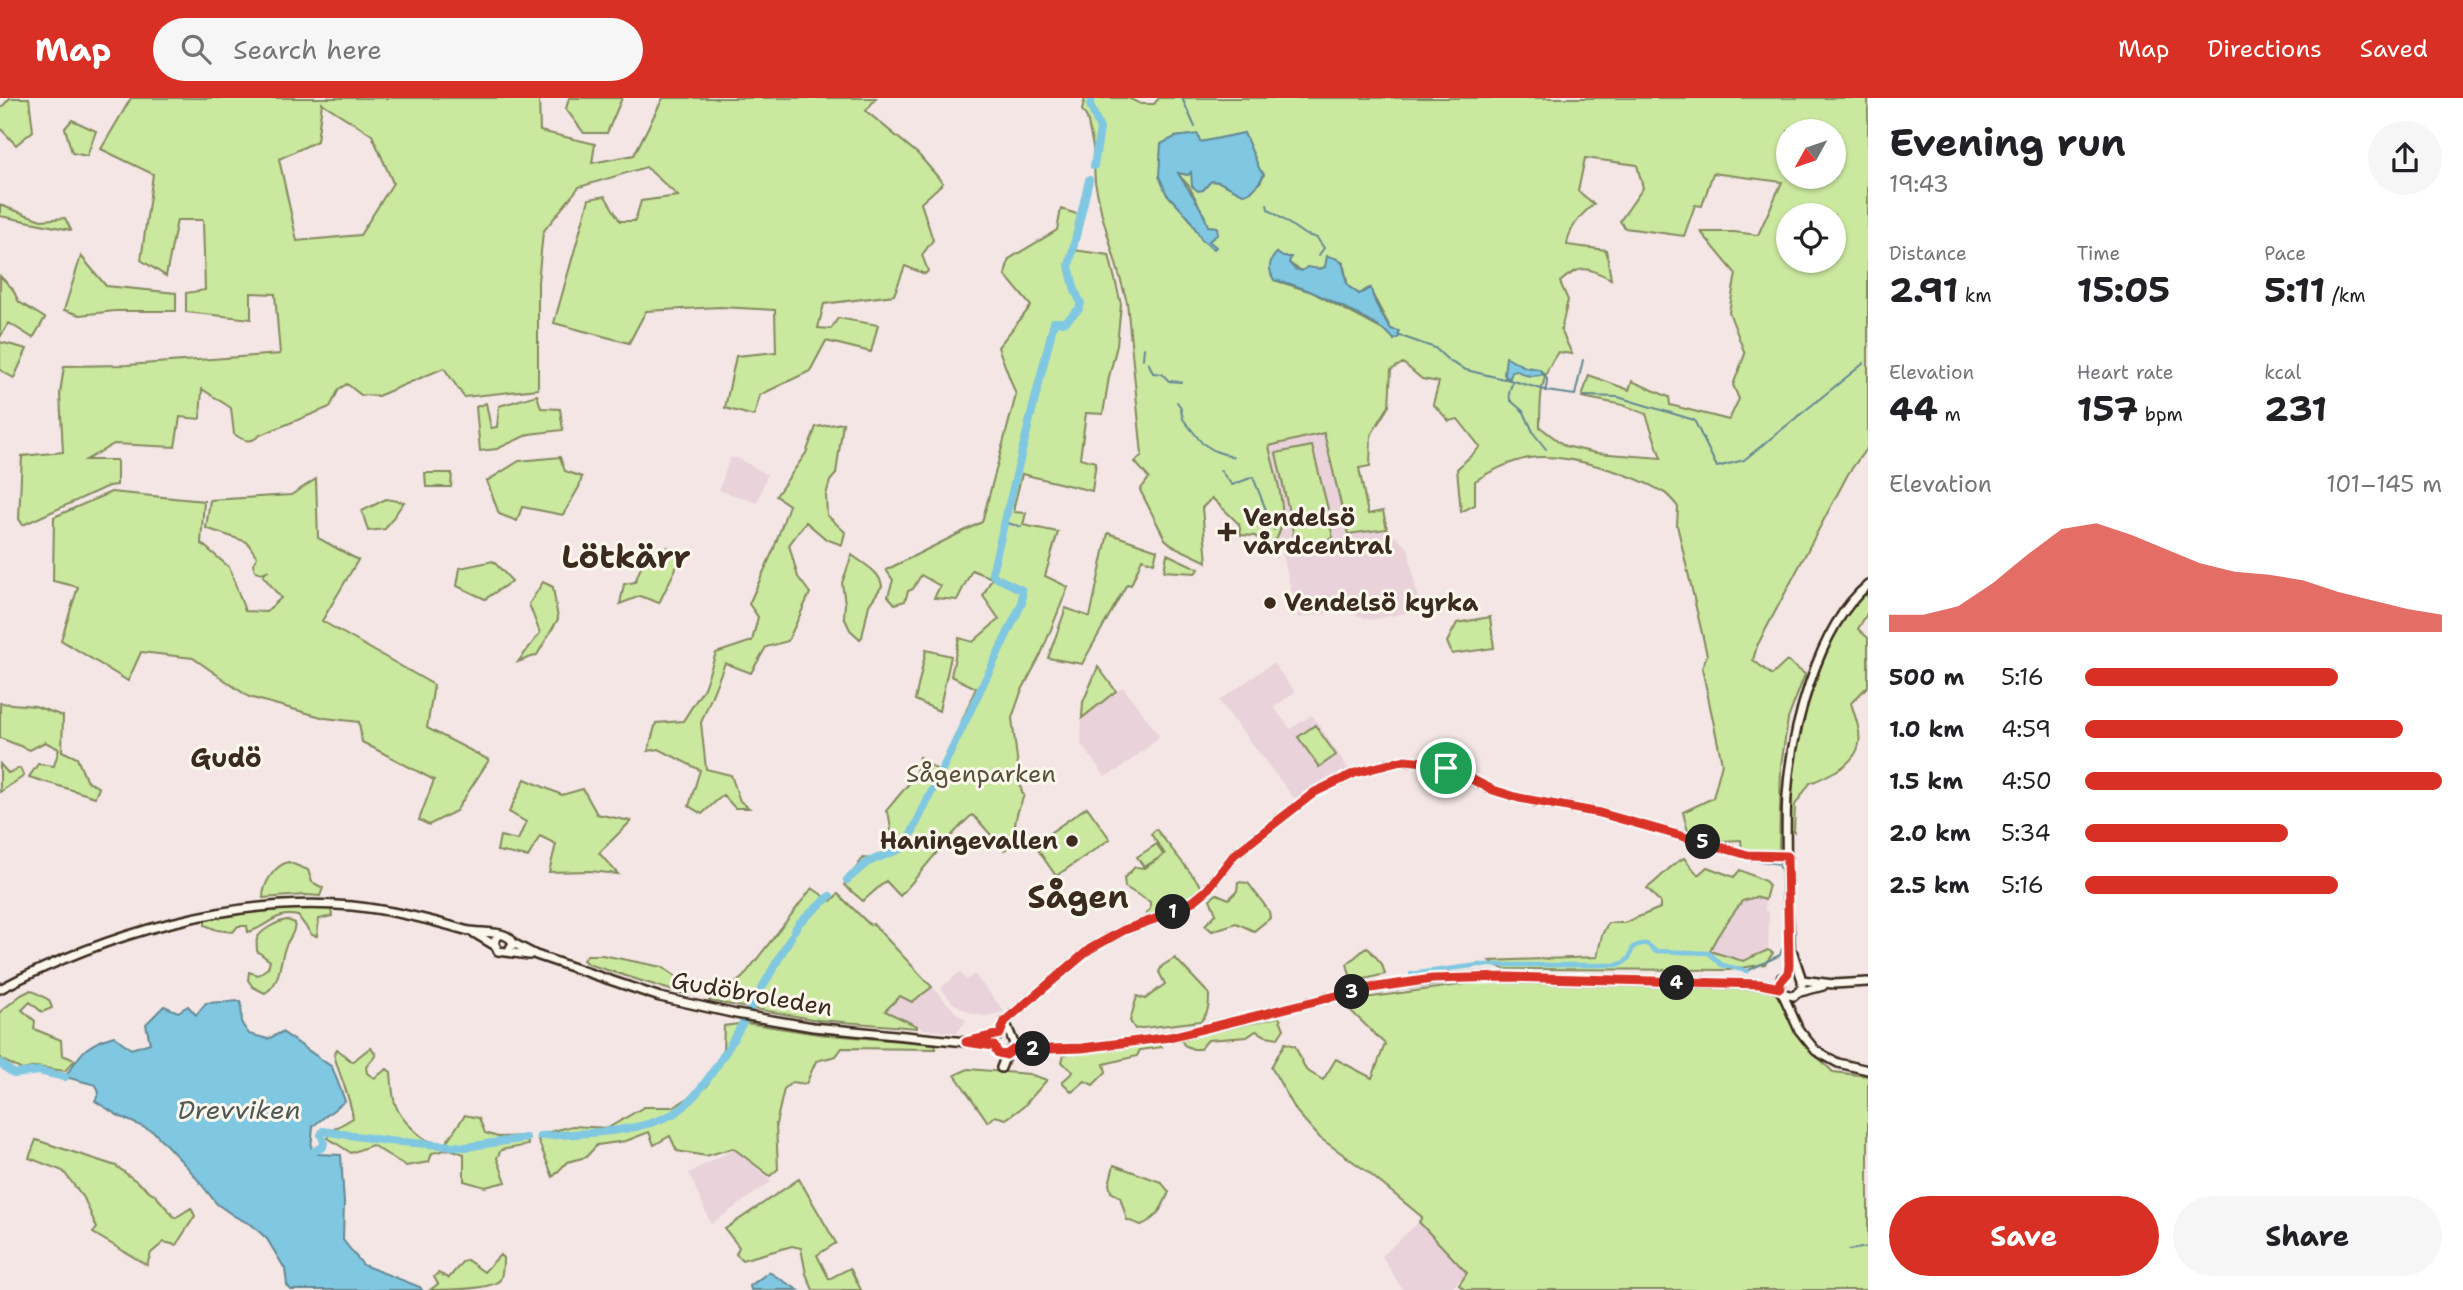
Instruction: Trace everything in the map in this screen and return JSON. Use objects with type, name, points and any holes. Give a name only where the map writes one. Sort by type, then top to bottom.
[{"type":"main road","points":[[1868,585],[1843,611],[1833,629],[1817,664],[1796,731],[1787,796],[1790,942],[1782,991],[1799,1030],[1816,1051],[1838,1063],[1868,1070]]},
{"type":"main road","points":[[1006,1047],[999,1035],[1005,1021],[1098,944],[1195,900],[1207,890],[1234,855],[1315,792],[1355,773],[1405,760],[1451,769],[1493,790],[1519,798],[1600,813],[1748,855],[1787,856]]},
{"type":"main road","points":[[0,992],[86,950],[131,934],[186,920],[242,911],[311,905],[389,911],[470,931],[509,936],[512,947],[508,952],[501,953],[470,931]]},
{"type":"main road","points":[[494,946],[499,935]]},
{"type":"main road","points":[[1790,942],[1801,978],[1793,1012]]},
{"type":"main road","name":"Gudöbroleden","points":[[513,943],[536,955],[660,997],[736,1014],[813,1027],[1006,1047],[1082,1048],[1170,1037],[1364,989],[1432,979],[1507,977],[1760,984],[1798,993]]},
{"type":"main road","name":"Gudöbroleden","points":[[508,952],[536,955]]},
{"type":"main road","points":[[1785,976],[1833,984]]},
{"type":"main road","name":"Gudöbroleden","points":[[1760,984],[1785,976]]},
{"type":"main road","points":[[1798,993],[1833,984],[1868,982]]},
{"type":"main road","points":[[1005,1021],[1006,1047]]},
{"type":"main road","name":"Gudöbroleden","points":[[966,1042],[999,1035],[1006,1047]]},
{"type":"shaded area","points":[[1324,433],[1348,534],[1387,529],[1408,548],[1420,610],[1370,620],[1346,610],[1298,618],[1279,538],[1284,520],[1268,446]]},
{"type":"shaded area","points":[[730,458],[738,458],[767,475],[757,503],[719,490]]},
{"type":"shaded area","points":[[1273,663],[1295,692],[1274,707],[1290,729],[1312,715],[1350,771],[1328,779],[1297,802],[1219,701]]},
{"type":"shaded area","points":[[1123,687],[1158,734],[1158,739],[1118,770],[1105,776],[1081,744],[1082,718]]},
{"type":"shaded area","points":[[1756,897],[1765,900],[1765,910],[1769,913],[1768,950],[1743,961],[1710,951],[1718,933],[1725,928],[1742,901]]},
{"type":"shaded area","points":[[960,972],[966,980],[974,974],[1005,1012],[984,1016],[971,1013],[953,1003],[941,988]]},
{"type":"shaded area","points":[[932,987],[966,1020],[957,1033],[924,1029],[885,1012],[900,995],[912,1001]]},
{"type":"shaded area","points":[[734,1149],[772,1181],[711,1224],[689,1173]]},
{"type":"shaded area","points":[[1419,1222],[1467,1274],[1449,1290],[1403,1290],[1382,1256]]},
{"type":"green space","points":[[10,98],[29,98],[33,131],[16,145],[0,128],[0,109]]},
{"type":"green space","points":[[131,98],[539,98],[540,131],[595,144],[592,163],[634,155],[663,98],[876,98],[866,111],[918,154],[943,183],[921,203],[933,240],[922,255],[928,271],[925,274],[905,266],[894,295],[824,304],[818,328],[831,329],[838,318],[878,325],[871,352],[826,341],[810,371],[760,395],[754,416],[725,408],[736,356],[776,352],[775,310],[720,307],[646,311],[629,343],[554,323],[589,199],[605,196],[620,221],[635,221],[641,201],[678,196],[646,167],[579,187],[543,232],[538,282],[538,389],[464,397],[444,368],[378,396],[361,395],[347,384],[339,389],[330,407],[253,440],[247,440],[234,434],[231,408],[202,389],[200,419],[180,417],[175,447],[114,444],[86,460],[117,460],[117,485],[108,486],[23,525],[19,519],[22,456],[63,452],[60,394],[64,366],[127,365],[280,354],[275,294],[251,293],[251,319],[186,312],[186,293],[205,290],[203,220],[177,220],[166,276],[141,260],[153,174],[101,149]],"holes":[[[322,103],[372,135],[393,183],[360,235],[297,241],[279,159],[317,141]]]},
{"type":"green space","points":[[569,98],[622,98],[607,133],[584,133],[566,109]]},
{"type":"green space","points":[[1085,98],[1128,98],[1141,104],[1154,104],[1159,98],[1868,98],[1868,446],[1848,474],[1757,646],[1753,660],[1772,675],[1787,661],[1805,674],[1788,719],[1781,766],[1779,850],[1759,853],[1742,850],[1741,840],[1721,841],[1688,832],[1683,812],[1713,798],[1722,763],[1702,668],[1707,655],[1677,525],[1678,507],[1667,495],[1650,485],[1579,461],[1529,458],[1501,467],[1475,481],[1475,505],[1461,512],[1457,469],[1480,447],[1458,419],[1449,421],[1433,404],[1439,382],[1422,379],[1403,363],[1391,370],[1389,406],[1371,435],[1370,466],[1359,468],[1368,514],[1383,511],[1387,529],[1348,534],[1324,433],[1269,446],[1279,485],[1282,513],[1277,537],[1270,547],[1255,536],[1241,535],[1239,524],[1212,498],[1202,508],[1207,562],[1173,546],[1165,539],[1140,490],[1149,478],[1135,462],[1142,455],[1127,302],[1102,215],[1087,118],[1082,110]],"holes":[[[1776,119],[1846,119],[1846,189],[1779,189],[1758,235],[1701,232],[1736,274],[1729,312],[1745,354],[1733,385],[1739,399],[1729,420],[1670,405],[1669,397],[1632,381],[1629,390],[1589,375],[1582,397],[1623,405],[1646,414],[1661,458],[1596,453],[1565,446],[1540,427],[1544,379],[1558,352],[1572,354],[1561,330],[1568,300],[1560,282],[1574,272],[1585,269],[1611,279],[1606,250],[1567,245],[1576,222],[1594,204],[1578,191],[1585,158],[1637,165],[1643,188],[1620,221],[1625,228],[1684,236],[1695,205],[1702,206],[1713,173],[1776,181]],[[1198,135],[1207,165],[1260,170],[1264,174],[1252,191],[1211,181],[1203,190],[1192,170],[1188,175],[1177,173],[1189,186],[1205,217],[1209,241],[1202,240],[1189,218],[1166,193],[1175,137]],[[1277,253],[1303,271],[1325,267],[1327,262],[1343,262],[1348,286],[1359,294],[1369,288],[1392,335],[1312,292],[1274,280]]]},
{"type":"green space","points":[[72,120],[96,131],[87,156],[72,153],[65,128]]},
{"type":"green space","points":[[0,205],[41,220],[65,218],[71,230],[0,216]]},
{"type":"green space","name":"Sågenparken","points":[[1061,209],[1080,215],[1073,250],[1109,255],[1121,304],[1117,345],[1103,414],[1086,413],[1080,458],[1096,462],[1092,491],[1022,474],[1014,506],[1014,512],[1026,513],[1023,525],[1058,532],[1045,576],[1068,587],[1012,718],[1020,783],[1024,795],[1011,846],[1004,850],[972,815],[900,896],[886,881],[863,901],[844,885],[863,858],[874,859],[893,843],[886,811],[915,776],[919,757],[940,772],[976,688],[951,676],[959,638],[973,642],[999,619],[983,596],[992,578],[972,570],[957,600],[934,598],[940,586],[921,575],[913,589],[908,591],[905,601],[895,604],[888,596],[893,580],[886,570],[982,522],[1016,395],[998,347],[1031,306],[1005,275],[1009,259],[1057,230]]},
{"type":"green space","points":[[81,256],[106,286],[176,293],[176,311],[115,311],[80,315],[64,310]]},
{"type":"green space","points":[[0,276],[12,288],[19,302],[45,318],[33,338],[9,323],[0,337]]},
{"type":"green space","points":[[0,342],[27,349],[14,378],[0,370]]},
{"type":"green space","points":[[537,395],[541,408],[560,409],[563,430],[529,434],[497,449],[480,451],[476,407],[486,403],[491,428],[497,427],[499,406]]},
{"type":"green space","points":[[843,423],[836,474],[830,481],[826,495],[827,515],[845,532],[842,545],[826,539],[806,522],[789,545],[798,577],[810,593],[788,641],[766,647],[751,673],[725,663],[701,723],[706,769],[731,775],[740,801],[749,808],[735,808],[723,795],[702,814],[689,806],[700,770],[659,749],[648,751],[656,723],[683,721],[704,688],[716,653],[752,641],[758,617],[749,604],[773,551],[789,505],[776,496],[806,453],[816,427]]},
{"type":"green space","points":[[1312,446],[1328,509],[1290,517],[1276,453]]},
{"type":"green space","points":[[560,457],[565,471],[582,477],[563,515],[522,507],[517,521],[499,514],[487,481],[519,461]]},
{"type":"green space","points":[[425,473],[452,473],[451,487],[426,487]]},
{"type":"green space","points":[[316,479],[318,538],[358,560],[322,621],[434,685],[427,728],[489,760],[456,811],[429,825],[419,820],[434,780],[362,742],[359,722],[325,718],[249,697],[193,658],[141,652],[128,681],[61,640],[78,587],[53,581],[54,517],[111,492],[204,501],[201,543],[229,567],[245,611],[266,612],[281,598],[263,576],[267,571],[255,571],[253,564],[257,557],[247,542],[206,528],[210,500],[291,495]]},
{"type":"green space","points":[[386,499],[404,502],[385,529],[368,531],[362,511]]},
{"type":"green space","points":[[1328,514],[1333,538],[1296,546],[1291,522]]},
{"type":"green space","points":[[1108,533],[1157,550],[1154,563],[1142,559],[1131,585],[1127,584],[1082,664],[1048,658],[1066,608],[1090,617]]},
{"type":"green space","points":[[668,547],[683,559],[659,603],[640,596],[620,604],[624,584],[635,582],[643,562],[659,564]]},
{"type":"green space","points":[[1167,554],[1199,569],[1195,573],[1164,571]]},
{"type":"green space","points":[[852,555],[875,572],[882,586],[869,605],[860,639],[850,630],[844,617],[842,583]]},
{"type":"green space","points":[[493,561],[512,581],[485,599],[457,586],[460,568]]},
{"type":"green space","points":[[543,582],[553,587],[558,619],[537,655],[518,662],[540,633],[529,604]]},
{"type":"green space","points":[[1864,593],[1868,597],[1868,612],[1858,629],[1868,638],[1868,686],[1851,703],[1859,731],[1858,747],[1850,761],[1841,768],[1810,783],[1795,805],[1794,832],[1791,831],[1792,784],[1804,717],[1818,673],[1838,626],[1848,609]]},
{"type":"green space","points":[[1490,617],[1494,648],[1452,654],[1447,642],[1457,623]]},
{"type":"green space","points":[[926,650],[951,656],[939,711],[915,700]]},
{"type":"green space","points":[[1098,667],[1116,691],[1082,718],[1083,702]]},
{"type":"green space","points":[[0,703],[35,706],[63,716],[62,751],[77,758],[86,780],[99,788],[95,797],[29,777],[38,764],[54,766],[59,749],[45,742],[30,750],[0,738]]},
{"type":"green space","points":[[1315,725],[1336,755],[1319,767],[1298,737]]},
{"type":"green space","points":[[0,764],[8,773],[20,768],[24,776],[0,792]]},
{"type":"green space","points":[[525,779],[562,795],[583,789],[597,814],[631,821],[599,853],[618,874],[590,871],[549,872],[556,844],[540,836],[528,857],[497,851],[500,836],[518,840],[526,822],[509,812]]},
{"type":"green space","name":"Haningevallen","points":[[1087,807],[1110,839],[1056,876],[1034,844]]},
{"type":"green space","points":[[1156,829],[1201,886],[1200,891],[1187,901],[1147,917],[1150,902],[1125,887],[1124,878],[1135,867],[1145,868],[1162,856],[1144,867],[1137,857],[1157,844],[1163,855],[1165,854],[1151,834]]},
{"type":"green space","points":[[1684,858],[1698,875],[1707,867],[1734,877],[1740,870],[1769,885],[1765,900],[1756,897],[1742,901],[1720,931],[1710,951],[1743,961],[1768,950],[1773,953],[1765,964],[1729,970],[1503,969],[1490,961],[1597,957],[1608,923],[1624,923],[1660,908],[1660,902],[1647,888]]},
{"type":"green space","points":[[288,862],[308,870],[312,882],[323,888],[320,896],[263,898],[270,876],[278,867]]},
{"type":"green space","points":[[1238,882],[1248,883],[1269,911],[1270,918],[1254,931],[1236,923],[1212,931],[1205,925],[1216,914],[1210,899],[1217,894],[1229,899],[1237,891]]},
{"type":"green space","points":[[812,888],[831,901],[838,894],[870,925],[873,924],[932,987],[912,1002],[900,996],[885,1011],[917,1028],[818,1020],[709,1001],[712,991],[731,987],[743,977]]},
{"type":"green space","points":[[303,908],[331,909],[332,916],[319,919],[317,936],[312,935],[298,916],[290,915],[248,932],[247,926],[238,926],[233,932],[205,925],[205,920],[245,913]]},
{"type":"green space","points":[[287,920],[295,923],[294,931],[285,948],[277,979],[265,993],[253,987],[248,980],[249,972],[258,975],[268,968],[270,961],[257,951],[257,939],[266,929]]},
{"type":"green space","points":[[1367,947],[1382,964],[1385,974],[1349,983],[1347,964]]},
{"type":"green space","points":[[587,955],[602,955],[662,967],[691,987],[690,993],[680,993],[588,964],[583,960]]},
{"type":"green space","points":[[1175,958],[1209,994],[1206,1015],[1201,1021],[1135,1029],[1130,1021],[1137,996],[1145,999],[1165,984],[1159,972],[1162,966]]},
{"type":"green space","points":[[1481,982],[1765,990],[1775,993],[1801,1041],[1833,1072],[1868,1076],[1868,1290],[1465,1290],[1459,1285],[1467,1273],[1419,1222],[1422,1217],[1365,1170],[1320,1138],[1297,1112],[1271,1067],[1285,1043],[1295,1046],[1306,1070],[1323,1080],[1336,1059],[1372,1078],[1385,1044],[1345,1005],[1357,999]]},
{"type":"green space","points":[[31,990],[49,1000],[52,1008],[42,1012],[30,1002],[22,1010],[35,1021],[34,1029],[61,1040],[62,1055],[75,1060],[65,1071],[36,1067],[22,1070],[0,1059],[0,1012]]},
{"type":"green space","points":[[1279,1017],[1284,1029],[1278,1038],[1256,1031],[1247,1037],[1208,1040],[1200,1049],[1184,1045],[1181,1039]]},
{"type":"green space","points":[[746,1023],[818,1034],[935,1044],[936,1049],[842,1048],[836,1056],[816,1061],[806,1084],[792,1082],[784,1089],[776,1124],[778,1169],[770,1176],[733,1148],[706,1156],[677,1151],[670,1136],[654,1145],[649,1132],[626,1141],[597,1145],[586,1157],[567,1162],[553,1177],[538,1140],[546,1133],[572,1126],[608,1128],[644,1107],[674,1107],[707,1086],[723,1051],[724,1026]]},
{"type":"green space","points":[[1160,1043],[1162,1047],[1140,1050],[1137,1056],[1104,1064],[1106,1072],[1093,1085],[1085,1081],[1072,1092],[1062,1082],[1073,1072],[1062,1062],[1064,1055]]},
{"type":"green space","points":[[371,1047],[376,1055],[366,1067],[367,1073],[374,1078],[387,1069],[391,1072],[393,1096],[400,1114],[426,1140],[445,1144],[465,1115],[479,1118],[485,1133],[498,1137],[527,1136],[528,1145],[501,1150],[497,1158],[506,1182],[485,1187],[464,1181],[464,1154],[450,1149],[432,1153],[429,1162],[406,1166],[372,1145],[351,1153],[328,1138],[329,1132],[353,1118],[334,1054],[337,1049],[352,1062]]},
{"type":"green space","points":[[968,1069],[1029,1074],[1047,1080],[1023,1107],[1006,1119],[995,1116],[988,1122],[955,1075]]},
{"type":"green space","points":[[36,1140],[116,1166],[156,1196],[175,1218],[191,1208],[195,1216],[176,1245],[164,1242],[151,1253],[147,1265],[93,1233],[97,1228],[84,1198],[63,1171],[29,1158]]},
{"type":"green space","points":[[1114,1165],[1161,1182],[1169,1192],[1158,1212],[1147,1223],[1141,1225],[1127,1220],[1120,1197],[1111,1192],[1109,1184]]},
{"type":"green space","points":[[799,1179],[836,1243],[817,1255],[829,1279],[850,1268],[861,1290],[813,1290],[806,1274],[801,1248],[792,1246],[742,1260],[736,1254],[739,1247],[725,1229]]},
{"type":"green space","points":[[500,1255],[503,1258],[502,1272],[500,1280],[495,1283],[468,1289],[430,1290],[438,1284],[434,1277],[438,1273],[449,1278],[462,1262],[467,1260],[484,1272]]},
{"type":"water","points":[[1244,133],[1264,174],[1250,192],[1243,194],[1211,181],[1203,190],[1198,191],[1192,186],[1191,172],[1188,175],[1178,173],[1208,226],[1217,227],[1218,234],[1209,241],[1216,247],[1214,249],[1202,240],[1189,218],[1166,193],[1159,176],[1161,144],[1175,137],[1198,134],[1200,142]]},
{"type":"water","points":[[1277,253],[1283,257],[1291,257],[1289,263],[1302,271],[1307,267],[1325,267],[1327,256],[1339,260],[1344,266],[1348,286],[1359,294],[1371,288],[1382,314],[1391,329],[1399,331],[1399,337],[1394,340],[1379,327],[1333,302],[1305,289],[1274,280],[1270,266]]},
{"type":"water","points":[[1506,357],[1525,367],[1539,369],[1544,374],[1530,376],[1516,370],[1507,378],[1504,374]]},
{"type":"water","name":"Drevviken","points":[[241,1001],[242,1024],[249,1034],[268,1039],[282,1032],[332,1067],[345,1101],[313,1126],[311,1149],[318,1154],[341,1155],[343,1240],[363,1265],[422,1290],[291,1290],[287,1285],[285,1269],[267,1239],[252,1225],[217,1204],[154,1132],[119,1116],[95,1101],[99,1093],[96,1085],[65,1077],[85,1050],[104,1039],[114,1036],[131,1049],[150,1043],[146,1024],[164,1006],[178,1012],[188,1006],[196,1015],[206,1003]]},
{"type":"water","points":[[769,1272],[798,1290],[751,1290],[750,1286]]},
{"type":"waterway","points":[[1092,98],[1090,105],[1100,129],[1094,166]]},
{"type":"waterway","points":[[1182,98],[1195,127]]},
{"type":"waterway","points":[[847,880],[868,862],[905,847],[1022,603],[1022,590],[992,573],[1054,322],[1065,322],[1079,309],[1081,303],[1069,266],[1089,180]]},
{"type":"waterway","points":[[1267,204],[1268,209],[1304,234],[1317,238],[1324,248],[1319,255]]},
{"type":"waterway","points":[[1398,335],[1435,348],[1449,361],[1466,370],[1504,379],[1506,376]]},
{"type":"waterway","points":[[1143,359],[1144,348]]},
{"type":"waterway","points":[[1542,373],[1547,379],[1546,391],[1575,395],[1583,360]]},
{"type":"waterway","points":[[1148,362],[1153,373],[1162,374],[1169,381],[1181,382]]},
{"type":"waterway","points":[[1585,396],[1618,397],[1694,420],[1717,467],[1744,460],[1864,363]]},
{"type":"waterway","points":[[1506,379],[1545,390]]},
{"type":"waterway","points":[[1513,381],[1509,392],[1510,400],[1524,412],[1534,434],[1546,449]]},
{"type":"waterway","points":[[1177,402],[1183,419],[1202,443],[1233,457]]},
{"type":"waterway","points":[[1220,470],[1232,485],[1253,477],[1274,530]]},
{"type":"waterway","points":[[1005,522],[1014,525]]},
{"type":"waterway","points":[[1016,525],[1021,527]]},
{"type":"waterway","points":[[1742,858],[1779,864],[1783,876]]},
{"type":"waterway","points":[[794,931],[799,923],[830,896]]},
{"type":"waterway","points":[[1783,927],[1784,900]]},
{"type":"waterway","points":[[750,1009],[791,937]]},
{"type":"waterway","points":[[1411,974],[1479,965],[1617,965],[1628,959],[1633,947],[1643,944],[1655,951],[1709,953],[1722,965],[1747,971]]},
{"type":"waterway","points":[[1747,971],[1780,955],[1782,949]]},
{"type":"waterway","points":[[540,1136],[625,1129],[658,1121],[673,1114],[693,1098],[703,1085],[745,1019]]},
{"type":"waterway","points":[[0,1063],[14,1074],[39,1071],[65,1077]]},
{"type":"waterway","points":[[314,1151],[323,1147],[323,1131],[388,1141],[466,1147],[526,1138]]},
{"type":"waterway","points":[[1849,1250],[1868,1247]]},
{"type":"place","name":"Vendelsö vårdcentral","points":[[1227,532]]},
{"type":"place","name":"Vendelsö kyrka","points":[[1270,603]]},
{"type":"place","name":"Haningevallen","points":[[1072,841]]},
{"type":"district","name":"Lötkärr","points":[[626,557]]},
{"type":"district","name":"Gudö","points":[[226,758]]},
{"type":"district","name":"Sågen","points":[[1078,897]]},
{"type":"route","points":[[1405,760],[1446,768],[1493,790],[1519,798],[1600,813],[1748,855],[1787,856],[1789,965],[1788,973],[1780,982],[1780,988],[1760,984],[1507,977],[1432,979],[1364,989],[1170,1037],[1082,1048],[1013,1050],[1006,1055],[998,1053],[994,1046],[966,1042],[998,1036],[1005,1021],[1098,944],[1195,900],[1207,890],[1234,855],[1315,792],[1355,773],[1405,760]]}]
